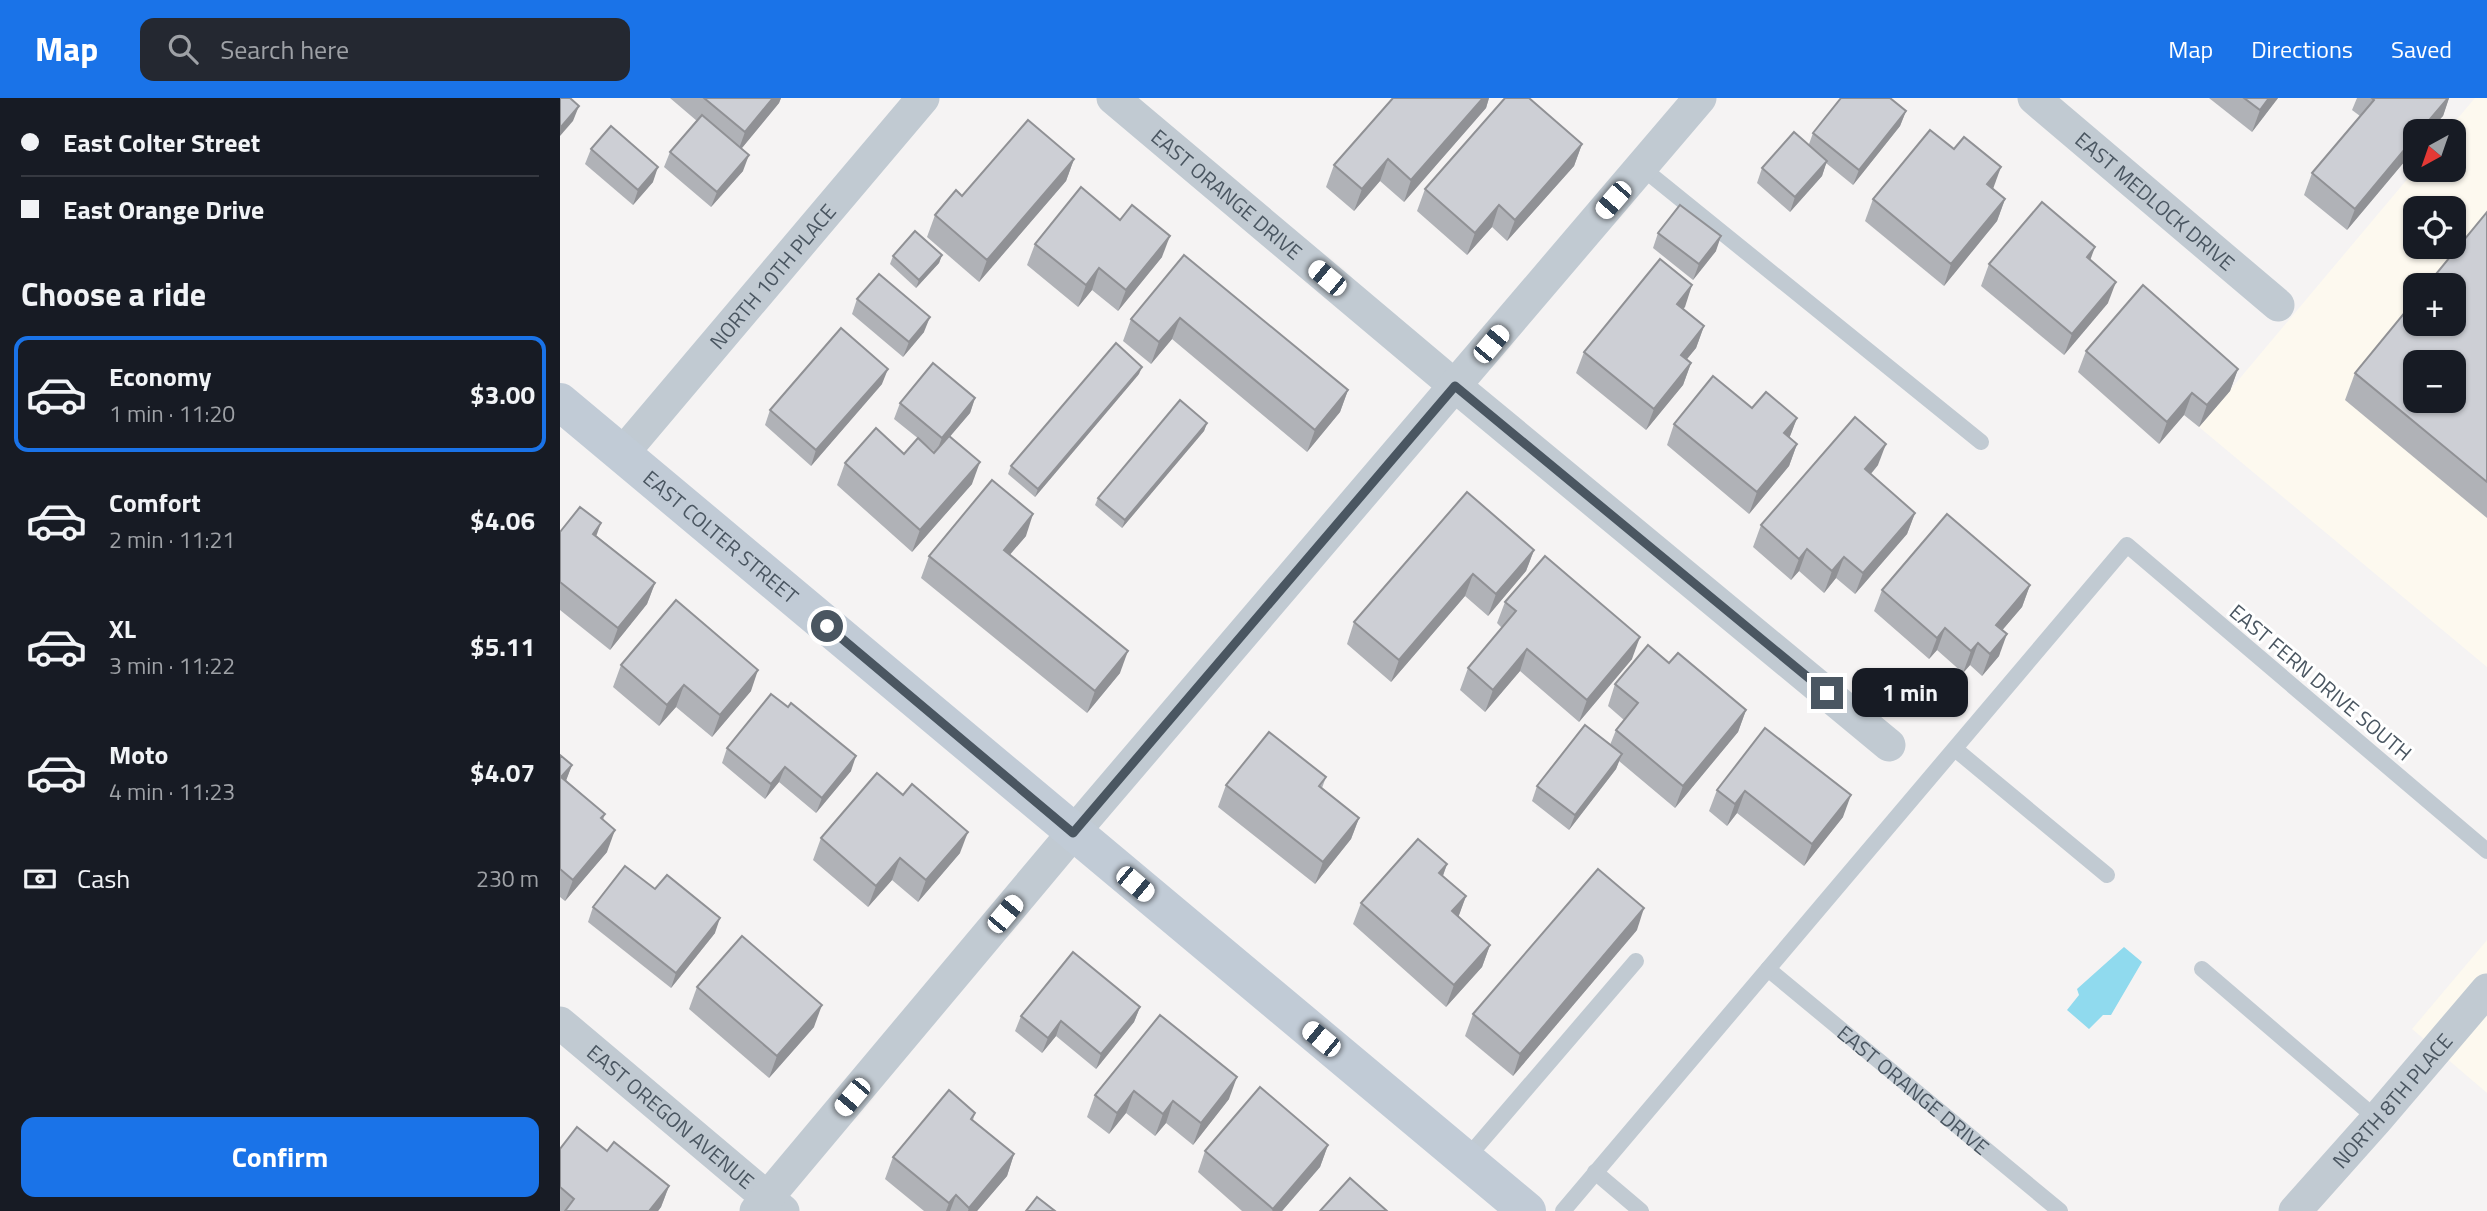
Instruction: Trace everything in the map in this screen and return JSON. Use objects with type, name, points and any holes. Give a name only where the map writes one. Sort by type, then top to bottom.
[{"type":"street","name":"NORTH 10TH PLACE","points":[[622,454],[923,98]]},
{"type":"street","name":"EAST ORANGE DRIVE","points":[[1113,98],[1455,386],[1889,745]]},
{"type":"street","points":[[769,1207],[1073,833],[1700,98]]},
{"type":"street","name":"EAST MEDLOCK DRIVE","points":[[2034,98],[2278,305]]},
{"type":"street","name":"EAST COLTER STREET","points":[[560,402],[1527,1211]]},
{"type":"street","name":"NORTH 8TH PLACE","points":[[2295,1211],[2487,990]]},
{"type":"street","name":"EAST OREGON AVENUE","points":[[560,1023],[769,1207]]},
{"type":"lane","points":[[1641,167],[1981,442]]},
{"type":"lane","name":"EAST FERN DRIVE SOUTH","points":[[1955,748],[2127,545],[2487,851]]},
{"type":"lane","points":[[1563,1211],[1955,748],[2107,875]]},
{"type":"lane","points":[[1466,1159],[1636,961]]},
{"type":"lane","name":"EAST ORANGE DRIVE","points":[[1768,969],[2060,1211]]},
{"type":"lane","points":[[2202,969],[2377,1119]]},
{"type":"lane","points":[[1595,1172],[1641,1211]]},
{"type":"shaded area","points":[[2475,98],[2487,98],[2487,667],[2199,427],[2405,182],[2466,182],[2466,119],[2457,119]]},
{"type":"shaded area","points":[[2487,940],[2487,1093],[2412,1029]]},
{"type":"water","points":[[2124,947],[2142,962],[2111,1015],[2103,1015],[2089,1029],[2067,1010],[2079,995],[2077,989]]},
{"type":"building","points":[[560,98],[570,98],[579,106],[560,128]]},
{"type":"building","points":[[704,98],[773,98],[745,132]]},
{"type":"building","points":[[1393,98],[1483,98],[1411,180],[1388,159],[1362,189],[1334,165]]},
{"type":"building","points":[[1505,98],[1529,98],[1582,144],[1515,220],[1499,205],[1475,233],[1425,189]]},
{"type":"building","points":[[1841,98],[1890,98],[1906,111],[1859,170],[1813,133]]},
{"type":"building","points":[[2244,98],[2269,98],[2260,110]]},
{"type":"building","points":[[2372,98],[2448,98],[2430,119],[2403,119],[2403,151],[2355,209],[2312,173],[2374,100]]},
{"type":"building","points":[[702,115],[749,155],[717,192],[670,152]]},
{"type":"building","points":[[1028,120],[1074,159],[987,260],[935,215],[956,190],[962,196]]},
{"type":"building","points":[[611,126],[658,167],[638,190],[591,149]]},
{"type":"building","points":[[1930,130],[1954,149],[1964,137],[2001,167],[1987,184],[2005,199],[1951,264],[1873,199]]},
{"type":"building","points":[[1794,132],[1827,161],[1795,197],[1762,168]]},
{"type":"building","points":[[1081,187],[1120,220],[1132,205],[1170,236],[1126,290],[1099,268],[1086,285],[1035,244]]},
{"type":"building","points":[[2042,202],[2095,247],[2087,257],[2116,282],[2072,334],[1989,264]]},
{"type":"building","points":[[1680,205],[1721,236],[1699,264],[1658,233]]},
{"type":"building","points":[[2487,212],[2487,482],[2403,413],[2466,413],[2466,350],[2403,350],[2403,413],[2355,373],[2403,315],[2403,336],[2466,336],[2466,273],[2437,273],[2448,259],[2466,259],[2466,238]]},
{"type":"building","points":[[915,231],[942,255],[919,280],[893,256]]},
{"type":"building","points":[[1184,255],[1348,390],[1315,430],[1180,318],[1159,342],[1131,319]]},
{"type":"building","points":[[1660,259],[1692,285],[1677,304],[1704,326],[1681,355],[1691,363],[1654,409],[1584,352]]},
{"type":"building","points":[[879,274],[930,317],[909,342],[857,299]]},
{"type":"building","points":[[2143,285],[2238,369],[2207,405],[2192,393],[2167,422],[2086,351]]},
{"type":"building","points":[[841,328],[888,369],[816,450],[770,410]]},
{"type":"building","points":[[1116,343],[1142,367],[1038,489],[1011,466]]},
{"type":"building","points":[[933,363],[975,398],[942,438],[900,403]]},
{"type":"building","points":[[1713,376],[1752,408],[1766,392],[1797,418],[1784,433],[1797,444],[1757,492],[1674,424]]},
{"type":"building","points":[[1180,400],[1207,423],[1125,520],[1098,498]]},
{"type":"building","points":[[1855,417],[1886,444],[1865,469],[1915,513],[1863,573],[1844,557],[1832,571],[1807,549],[1799,559],[1761,525]]},
{"type":"building","points":[[876,428],[904,454],[918,438],[934,453],[949,436],[980,462],[920,530],[845,463]]},
{"type":"building","points":[[992,480],[1033,514],[1004,550],[1128,651],[1095,691],[929,556]]},
{"type":"building","points":[[1467,492],[1534,550],[1496,594],[1473,574],[1399,660],[1354,622]]},
{"type":"building","points":[[580,507],[601,523],[593,534],[655,583],[618,628],[560,582],[560,532]]},
{"type":"building","points":[[1947,514],[2030,585],[1996,625],[2007,634],[1990,654],[1978,643],[1971,651],[1945,628],[1937,638],[1882,590]]},
{"type":"building","points":[[1545,556],[1640,637],[1587,700],[1527,649],[1493,690],[1468,668],[1516,611],[1505,602]]},
{"type":"building","points":[[676,600],[758,670],[720,715],[684,685],[667,705],[621,665]]},
{"type":"building","points":[[1648,645],[1669,663],[1678,653],[1746,710],[1683,786],[1616,730],[1638,703],[1615,684]]},
{"type":"building","points":[[771,694],[788,707],[791,703],[856,756],[822,798],[785,767],[771,784],[727,748]]},
{"type":"building","points":[[1585,725],[1622,754],[1575,815],[1537,786]]},
{"type":"building","points":[[1765,728],[1851,795],[1812,844],[1745,791],[1735,804],[1717,790]]},
{"type":"building","points":[[1269,732],[1326,777],[1319,786],[1359,818],[1323,862],[1226,785]]},
{"type":"building","points":[[560,755],[572,765],[561,777],[605,814],[601,818],[615,830],[573,880],[560,869]]},
{"type":"building","points":[[877,773],[903,795],[912,784],[968,832],[926,880],[900,858],[876,886],[821,838]]},
{"type":"building","points":[[1418,839],[1447,864],[1439,873],[1466,896],[1452,911],[1490,945],[1454,985],[1361,903]]},
{"type":"building","points":[[625,866],[655,889],[667,875],[720,918],[676,973],[593,907]]},
{"type":"building","points":[[1598,869],[1644,908],[1520,1054],[1473,1014]]},
{"type":"building","points":[[742,936],[822,1005],[777,1056],[697,987]]},
{"type":"building","points":[[1073,952],[1140,1007],[1101,1054],[1061,1021],[1048,1038],[1021,1016]]},
{"type":"building","points":[[1160,1015],[1237,1077],[1201,1123],[1173,1101],[1163,1114],[1134,1091],[1117,1113],[1095,1095]]},
{"type":"building","points":[[1260,1087],[1328,1145],[1273,1209],[1205,1151]]},
{"type":"building","points":[[949,1090],[975,1113],[971,1119],[1014,1154],[969,1208],[956,1195],[949,1203],[893,1157]]},
{"type":"building","points":[[577,1127],[607,1151],[614,1142],[669,1186],[649,1211],[565,1211],[574,1199],[560,1187],[560,1149]]},
{"type":"building","points":[[1350,1178],[1387,1211],[1320,1211]]},
{"type":"building","points":[[1037,1197],[1055,1211],[1026,1211]]},
{"type":"route","points":[[827,626],[1073,833],[1455,386],[1827,693]]}]
